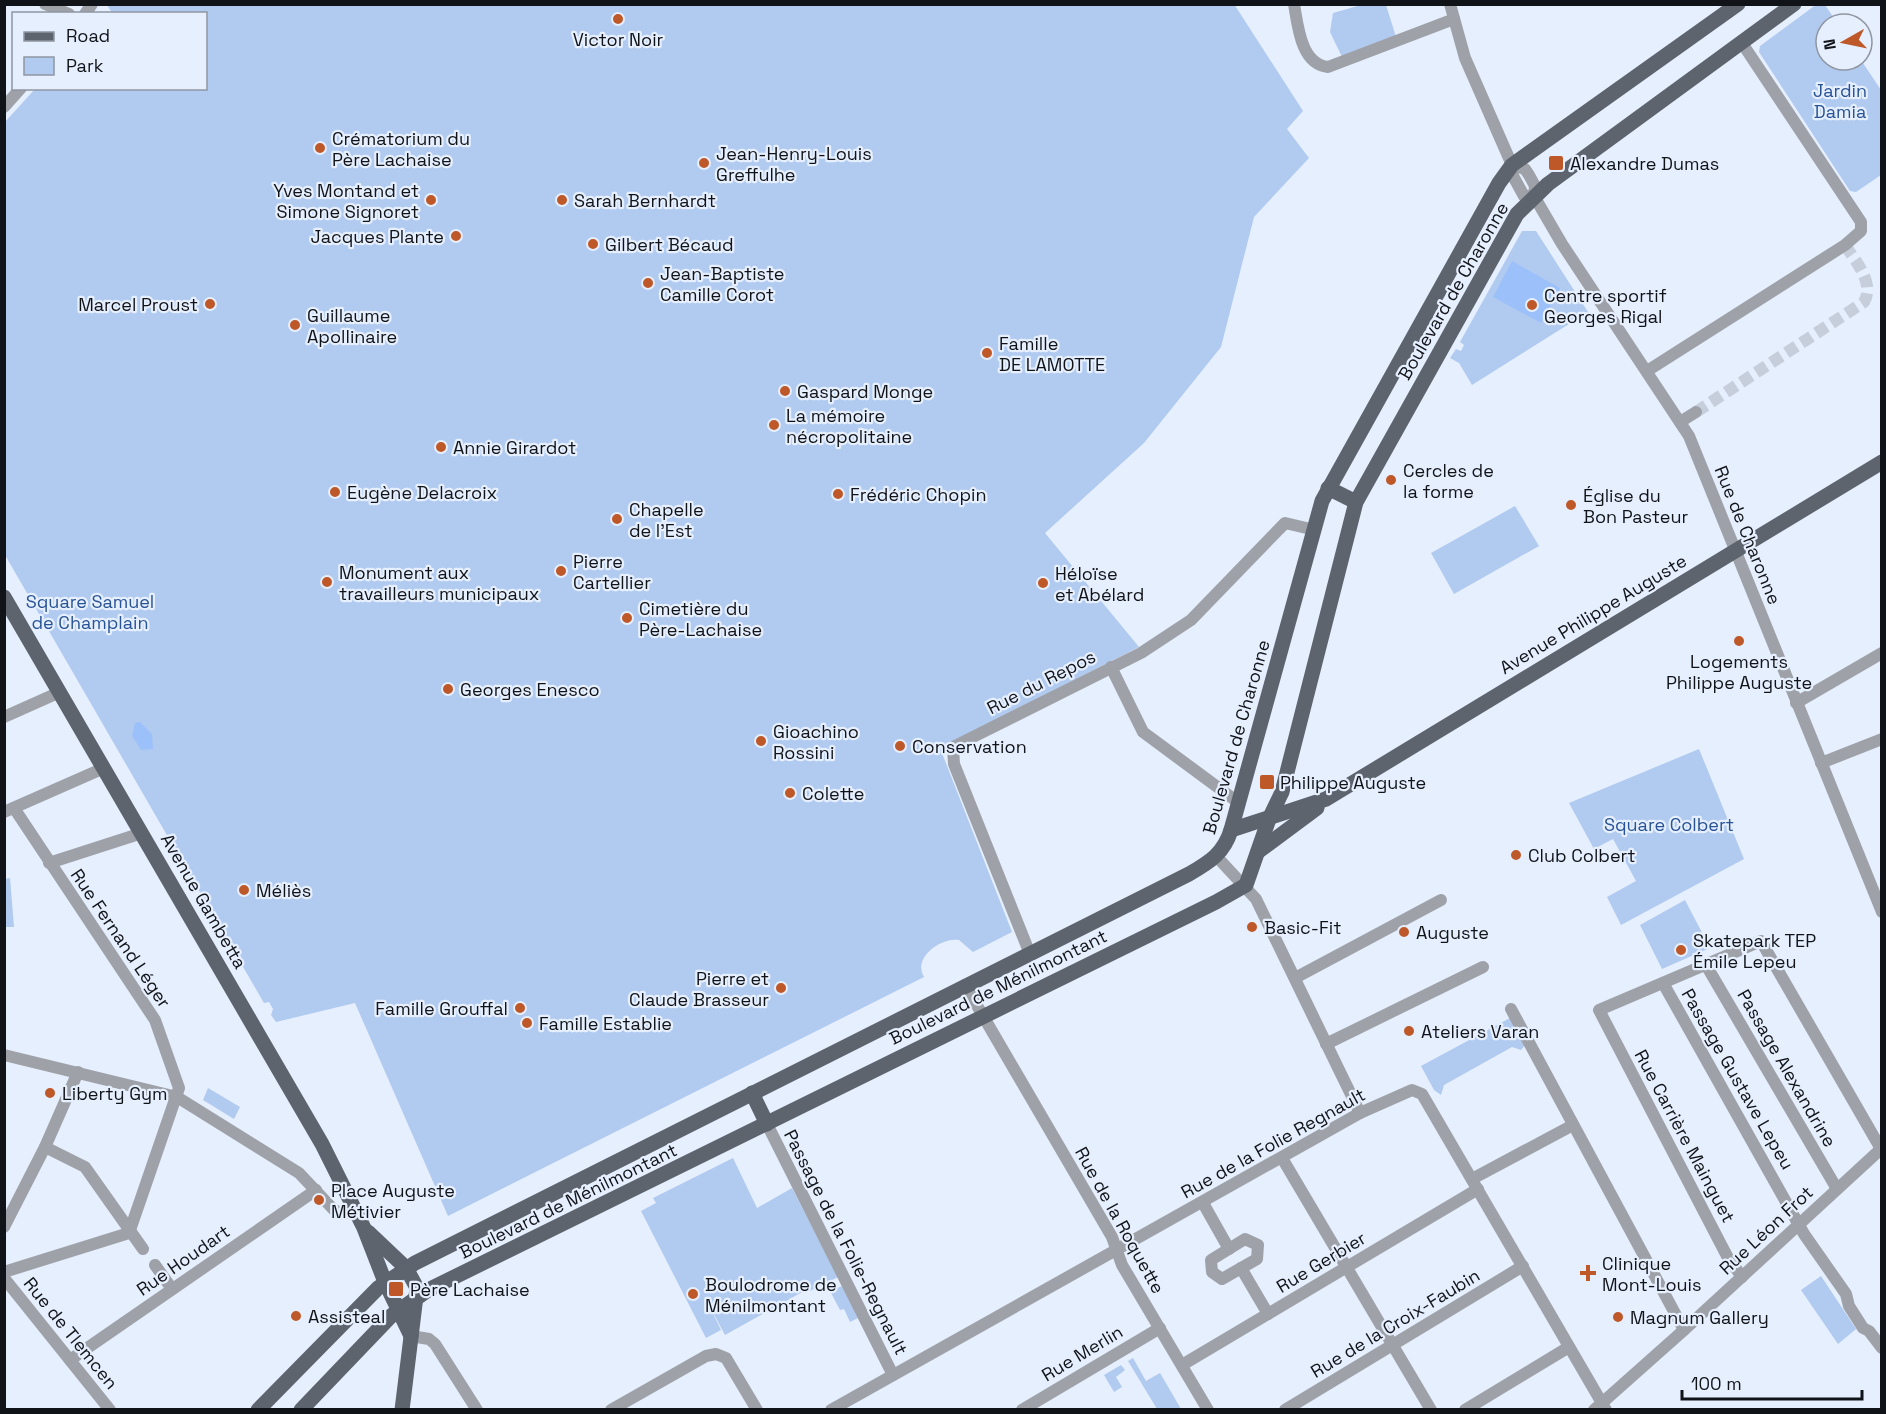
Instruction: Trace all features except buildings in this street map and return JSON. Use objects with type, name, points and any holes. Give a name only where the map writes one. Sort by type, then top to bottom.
[{"type":"main road","name":"Boulevard de Charonne","points":[[1217,857],[1226,844],[1239,803],[1322,501],[1499,183],[1512,165],[1738,4]]},
{"type":"main road","name":"Boulevard de Charonne","points":[[1246,885],[1269,819],[1282,792],[1356,502],[1518,214],[1534,196],[1794,4]]},
{"type":"main road","name":"Avenue Philippe Auguste","points":[[1259,851],[1310,815],[1326,800],[1881,462]]},
{"type":"main road","points":[[1329,488],[1356,502]]},
{"type":"main road","name":"Avenue Gambetta","points":[[4,597],[291,1088],[364,1228]]},
{"type":"main road","name":"Avenue Philippe Auguste","points":[[1231,830],[1326,800]]},
{"type":"main road","name":"Boulevard de Ménilmontant","points":[[258,1410],[344,1320],[385,1282],[406,1268],[1189,874],[1217,857]]},
{"type":"main road","name":"Boulevard de Ménilmontant","points":[[301,1410],[398,1310],[418,1296],[981,1016],[1231,895],[1246,885]]},
{"type":"main road","points":[[752,1094],[767,1124]]},
{"type":"main road","points":[[364,1228],[406,1268],[415,1281],[418,1296],[402,1410]]},
{"type":"main road","points":[[364,1228],[385,1282],[411,1336]]},
{"type":"street","points":[[45,4],[64,12]]},
{"type":"street","points":[[1294,4],[1300,34],[1308,56],[1319,66],[1328,67],[1454,19]]},
{"type":"street","points":[[1450,4],[1465,58],[1512,165]]},
{"type":"street","points":[[1647,371],[1845,245],[1861,231],[1861,222],[1742,43]]},
{"type":"street","points":[[4,107],[19,90]]},
{"type":"street","name":"Rue de Charonne","points":[[1512,165],[1524,169],[1529,175],[1535,186],[1534,196],[1562,244],[1689,436],[1881,912]]},
{"type":"street","points":[[1680,422],[1696,412]]},
{"type":"street","name":"Rue du Repos","points":[[1030,954],[955,768],[952,751],[956,745],[1141,653],[1191,620],[1286,523],[1315,530]]},
{"type":"street","points":[[1796,704],[1881,653]]},
{"type":"street","points":[[1111,667],[1143,732],[1239,803]]},
{"type":"street","points":[[4,717],[60,692]]},
{"type":"street","points":[[1821,763],[1881,740]]},
{"type":"street","points":[[9,810],[104,768]]},
{"type":"street","name":"Rue Fernand Léger","points":[[9,810],[49,863],[155,1020],[179,1088],[177,1096]]},
{"type":"street","points":[[49,863],[142,833]]},
{"type":"street","points":[[1217,857],[1256,898],[1360,1113]]},
{"type":"street","points":[[1295,978],[1441,900]]},
{"type":"street","points":[[1662,984],[1761,941],[1881,1148]]},
{"type":"street","name":"Passage Alexandrine","points":[[1706,965],[1836,1189]]},
{"type":"street","points":[[1326,1044],[1483,967]]},
{"type":"street","name":"Rue Carrière Mainguet","points":[[1662,984],[1599,1010],[1727,1256],[1742,1277]]},
{"type":"street","name":"Passage Gustave Lepeu","points":[[1662,984],[1801,1224],[1846,1294],[1857,1318],[1881,1348]]},
{"type":"street","name":"Rue de la Roquette","points":[[965,985],[1112,1237],[1122,1265],[1208,1410]]},
{"type":"street","points":[[1511,1009],[1684,1330]]},
{"type":"street","points":[[4,1055],[177,1096],[299,1173],[338,1213],[354,1209]]},
{"type":"street","points":[[4,1227],[45,1147],[78,1072]]},
{"type":"street","name":"Rue de la Folie Regnault","points":[[831,1410],[1360,1113],[1403,1092],[1412,1090],[1422,1094],[1523,1266],[1601,1407]]},
{"type":"street","points":[[129,1233],[177,1096]]},
{"type":"street","name":"Passage de la Folie-Regnault","points":[[767,1124],[893,1375]]},
{"type":"street","name":"Rue Gerbier","points":[[1182,1365],[1347,1267],[1475,1184],[1573,1125]]},
{"type":"street","points":[[45,1147],[85,1167],[142,1249]]},
{"type":"street","name":"Rue Léon Frot","points":[[1601,1407],[1881,1148]]},
{"type":"street","points":[[1282,1158],[1431,1410]]},
{"type":"street","name":"Rue Houdart","points":[[70,1360],[316,1190]]},
{"type":"street","points":[[1203,1203],[1229,1249]]},
{"type":"street","points":[[4,1272],[129,1233]]},
{"type":"street","points":[[1245,1239],[1258,1245],[1257,1258],[1222,1279],[1212,1272],[1211,1260],[1229,1249],[1245,1239]]},
{"type":"street","points":[[155,1265],[172,1289]]},
{"type":"street","name":"Rue de la Croix-Faubin","points":[[1285,1410],[1523,1266]]},
{"type":"street","points":[[1241,1268],[1268,1314]]},
{"type":"street","name":"Rue de Tlemcen","points":[[4,1278],[110,1410]]},
{"type":"street","name":"Rue Merlin","points":[[1023,1410],[1160,1328]]},
{"type":"street","points":[[411,1336],[425,1338],[435,1344],[477,1410]]},
{"type":"street","points":[[1465,1410],[1569,1347]]},
{"type":"street","points":[[611,1410],[706,1356],[716,1354],[726,1358],[757,1410]]},
{"type":"green space","name":"Cimetière du Père-Lachaise","points":[[1234,4],[1303,111],[1287,129],[1309,158],[1254,217],[1221,347],[1144,443],[1045,533],[1139,647],[940,748],[1012,932],[973,952],[959,940],[937,945],[922,962],[921,970],[924,977],[448,1216],[355,1003],[276,1022],[271,1015],[273,1009],[269,1002],[264,1003],[5,555],[4,123],[34,90],[207,90],[207,12],[111,12],[107,5]]},
{"type":"green space","name":"Jardin Damia","points":[[1817,4],[1825,5],[1830,12],[1814,12],[1814,72],[1869,72],[1881,90],[1881,175],[1856,192],[1850,191],[1759,52],[1760,46]]},
{"type":"green space","points":[[1361,5],[1386,5],[1396,37],[1342,57],[1330,32],[1333,13]]},
{"type":"green space","name":"Centre sportif Georges Rigal","points":[[1522,231],[1536,231],[1588,312],[1472,385],[1459,363],[1450,358],[1456,349],[1461,351],[1464,345],[1460,342]]},
{"type":"green space","points":[[1515,506],[1539,546],[1454,594],[1431,553]]},
{"type":"green space","name":"Square Colbert","points":[[1699,749],[1744,859],[1621,925],[1607,897],[1636,881],[1613,839],[1594,849],[1569,803]]},
{"type":"green space","points":[[10,878],[14,927],[5,927],[5,879]]},
{"type":"green space","points":[[1685,900],[1710,948],[1662,969],[1640,925]]},
{"type":"green space","points":[[1510,1018],[1525,1045],[1521,1050],[1512,1047],[1444,1085],[1441,1095],[1434,1090],[1421,1066]]},
{"type":"green space","points":[[208,1088],[240,1107],[234,1119],[203,1100]]},
{"type":"green space","points":[[733,1158],[757,1208],[792,1188],[838,1277],[806,1293],[804,1291],[725,1335],[708,1303],[721,1330],[706,1338],[641,1211],[656,1203],[653,1198]]},
{"type":"green space","points":[[1821,1276],[1856,1329],[1838,1344],[1801,1290]]},
{"type":"green space","points":[[842,1286],[858,1318],[850,1322],[844,1309],[840,1310],[830,1291]]},
{"type":"green space","points":[[1133,1358],[1146,1381],[1160,1373],[1181,1409],[1157,1409],[1128,1361]]},
{"type":"green space","points":[[1121,1365],[1125,1370],[1116,1377],[1122,1387],[1114,1392],[1104,1375]]},
{"type":"shaded area","points":[[1512,261],[1560,288],[1541,323],[1493,297]]},
{"type":"shaded area","points":[[140,722],[152,734],[153,749],[141,750],[132,736],[135,723]]},
{"type":"tunnel","points":[[1696,412],[1864,302],[1867,295],[1866,280],[1845,245]]},
{"type":"place","name":"Victor Noir","points":[[618,19]]},
{"type":"place","name":"Crématorium du Père Lachaise","points":[[320,148]]},
{"type":"place","name":"Jean-Henry-Louis Greffulhe","points":[[704,163]]},
{"type":"place","name":"Alexandre Dumas","points":[[1556,163]]},
{"type":"place","name":"Yves Montand et Simone Signoret","points":[[431,200]]},
{"type":"place","name":"Sarah Bernhardt","points":[[562,200]]},
{"type":"place","name":"Jacques Plante","points":[[456,236]]},
{"type":"place","name":"Gilbert Bécaud","points":[[593,244]]},
{"type":"place","name":"Jean-Baptiste Camille Corot","points":[[648,283]]},
{"type":"place","name":"Marcel Proust","points":[[210,304]]},
{"type":"place","name":"Centre sportif Georges Rigal","points":[[1532,305]]},
{"type":"place","name":"Guillaume Apollinaire","points":[[295,325]]},
{"type":"place","name":"Famille DE LAMOTTE","points":[[987,353]]},
{"type":"place","name":"Gaspard Monge","points":[[785,391]]},
{"type":"place","name":"La mémoire nécropolitaine","points":[[774,425]]},
{"type":"place","name":"Annie Girardot","points":[[441,447]]},
{"type":"place","name":"Cercles de la forme","points":[[1391,480]]},
{"type":"place","name":"Eugène Delacroix","points":[[335,492]]},
{"type":"place","name":"Frédéric Chopin","points":[[838,494]]},
{"type":"place","name":"Église du Bon Pasteur","points":[[1571,505]]},
{"type":"place","name":"Chapelle de l'Est","points":[[617,519]]},
{"type":"place","name":"Pierre Cartellier","points":[[561,571]]},
{"type":"place","name":"Monument aux travailleurs municipaux","points":[[327,582]]},
{"type":"place","name":"Héloïse et Abélard","points":[[1043,583]]},
{"type":"place","name":"Cimetière du Père-Lachaise","points":[[627,618]]},
{"type":"place","name":"Logements Philippe Auguste","points":[[1739,641]]},
{"type":"place","name":"Georges Enesco","points":[[448,689]]},
{"type":"place","name":"Gioachino Rossini","points":[[761,741]]},
{"type":"place","name":"Conservation","points":[[900,746]]},
{"type":"place","name":"Philippe Auguste","points":[[1267,782]]},
{"type":"place","name":"Colette","points":[[790,793]]},
{"type":"place","name":"Club Colbert","points":[[1516,855]]},
{"type":"place","name":"Méliès","points":[[244,890]]},
{"type":"place","name":"Basic-Fit","points":[[1252,927]]},
{"type":"place","name":"Auguste","points":[[1404,932]]},
{"type":"place","name":"Skatepark TEP Émile Lepeu","points":[[1681,950]]},
{"type":"place","name":"Pierre et Claude Brasseur","points":[[781,988]]},
{"type":"place","name":"Famille Grouffal","points":[[520,1008]]},
{"type":"place","name":"Famille Establie","points":[[527,1023]]},
{"type":"place","name":"Ateliers Varan","points":[[1409,1031]]},
{"type":"place","name":"Liberty Gym","points":[[50,1093]]},
{"type":"place","name":"Place Auguste Métivier","points":[[319,1200]]},
{"type":"place","name":"Clinique Mont-Louis","points":[[1588,1273]]},
{"type":"place","name":"Père Lachaise","points":[[396,1289]]},
{"type":"place","name":"Boulodrome de Ménilmontant","points":[[693,1294]]},
{"type":"place","name":"Assisteal","points":[[296,1316]]},
{"type":"place","name":"Magnum Gallery","points":[[1618,1317]]},
{"type":"park label","name":"Square Samuel de Champlain","points":[[90,611]]}]
